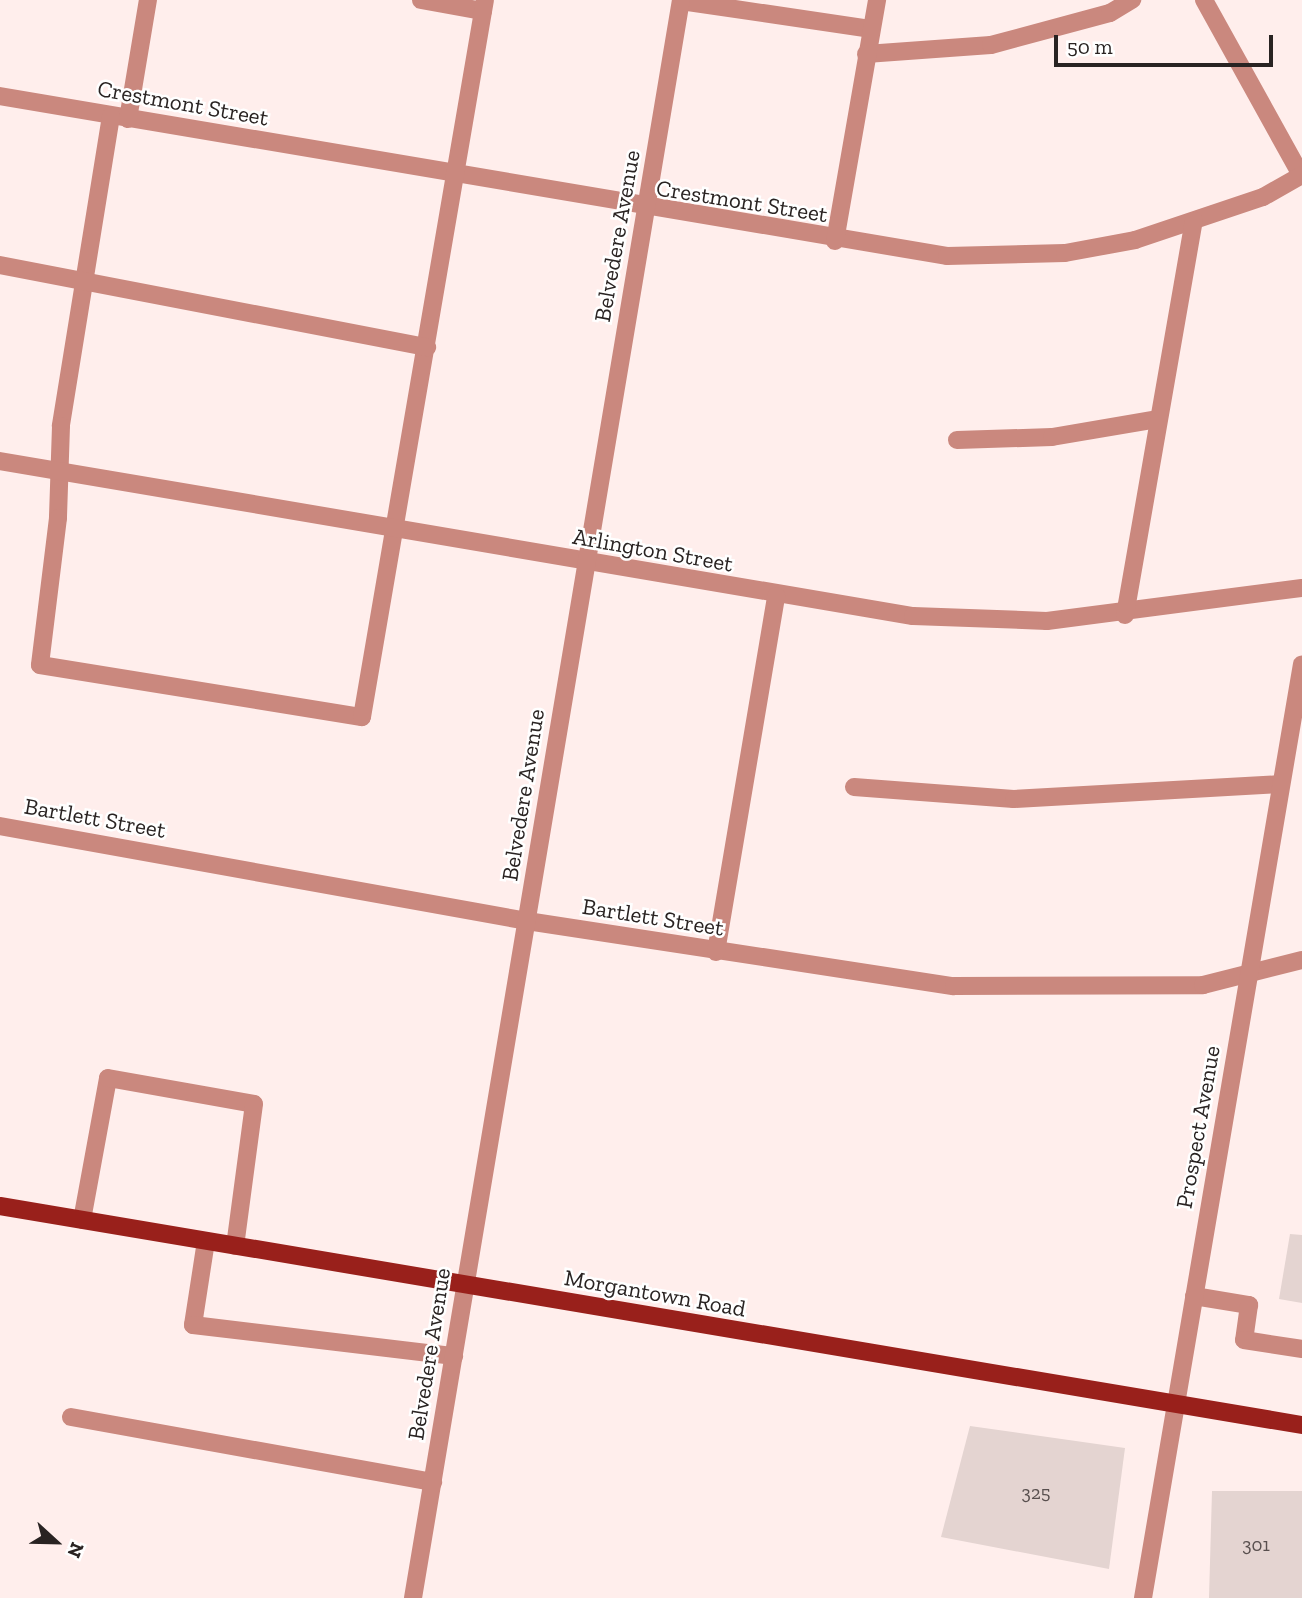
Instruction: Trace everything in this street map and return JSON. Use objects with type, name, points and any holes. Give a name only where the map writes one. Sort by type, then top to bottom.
[{"type":"main road","name":"Morgantown Road","points":[[0,1206],[1175,1407],[1302,1425]]},
{"type":"street","points":[[148,0],[85,280],[60,472],[40,665],[238,701],[362,717],[484,5],[421,0]]},
{"type":"street","points":[[835,241],[877,0]]},
{"type":"street","points":[[866,54],[991,45],[1111,13],[1132,0]]},
{"type":"street","points":[[1204,0],[1302,175]]},
{"type":"street","points":[[681,1],[870,29]]},
{"type":"street","name":"Belvedere Avenue","points":[[413,1598],[681,1]]},
{"type":"street","name":"Crestmont Street","points":[[0,96],[835,241],[999,258],[1088,249],[1194,221],[1302,175]]},
{"type":"street","points":[[1125,615],[1194,221]]},
{"type":"street","points":[[0,265],[427,347]]},
{"type":"street","points":[[957,440],[1052,438],[1158,419]]},
{"type":"street","name":"Arlington Street","points":[[0,461],[776,596],[999,621],[1125,615],[1302,588]]},
{"type":"street","points":[[716,952],[776,596]]},
{"type":"street","name":"Prospect Avenue","points":[[1143,1598],[1302,664]]},
{"type":"street","points":[[854,787],[1014,799],[1282,784]]},
{"type":"street","name":"Bartlett Street","points":[[0,826],[527,921],[716,952],[954,986],[1203,985],[1302,960]]},
{"type":"street","points":[[82,1220],[108,1078],[254,1104],[235,1246]]},
{"type":"street","points":[[206,1241],[193,1325],[454,1356]]},
{"type":"street","points":[[1194,1296],[1250,1305],[1244,1340],[1302,1349]]},
{"type":"street","points":[[71,1417],[433,1482]]},
{"type":"building","points":[[1290,1234],[1302,1235],[1302,1303],[1279,1299]]},
{"type":"building","points":[[970,1426],[1125,1448],[1109,1569],[941,1537]]},
{"type":"building","points":[[1212,1491],[1302,1491],[1302,1598],[1209,1598]]}]
